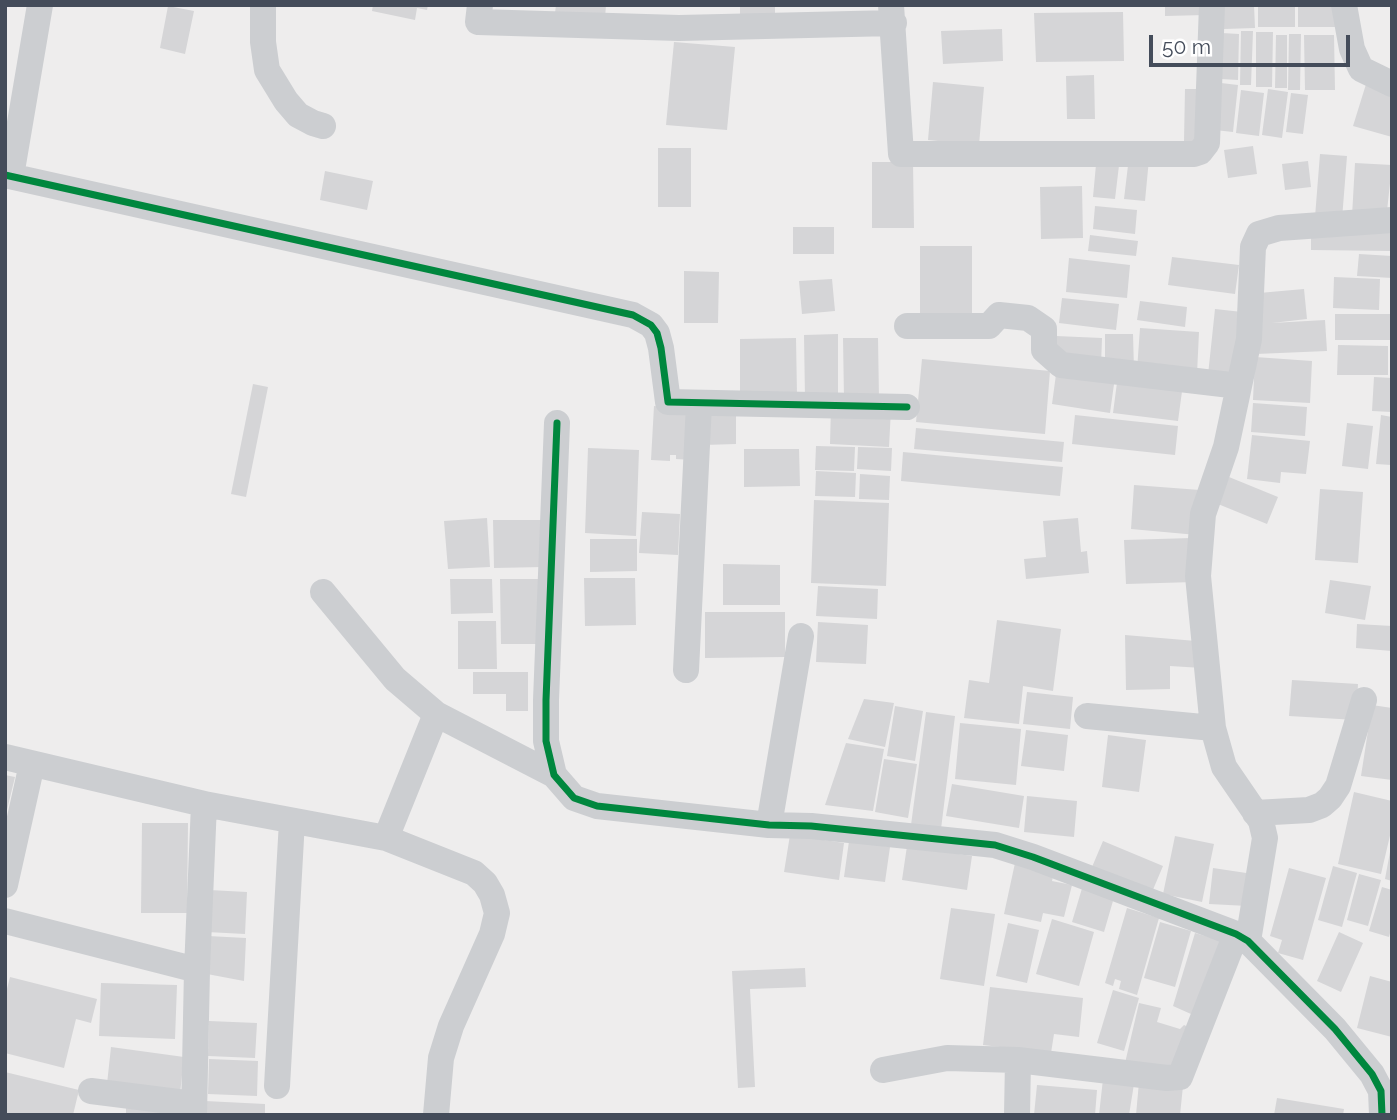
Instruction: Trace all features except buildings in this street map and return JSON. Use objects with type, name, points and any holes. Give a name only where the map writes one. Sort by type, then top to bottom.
[{"type":"street","points":[[40,5],[8,176],[634,315],[651,325],[657,334],[668,402],[907,407]]},
{"type":"street","points":[[263,5],[263,42],[267,70],[298,115],[313,124],[323,126]]},
{"type":"street","points":[[480,5],[478,22],[679,28],[893,14],[901,154],[1200,152],[1207,143],[1212,5]]},
{"type":"street","points":[[1345,5],[1352,49],[1361,69],[1392,84]]},
{"type":"street","points":[[883,1070],[947,1058],[1018,1060],[1167,1078],[1180,1077],[1242,937],[1265,838],[1261,821],[1224,767],[1213,728],[1198,576],[1203,514],[1226,447],[1249,339],[1252,247],[1259,234],[1279,228],[1392,219]]},
{"type":"street","points":[[907,326],[989,326],[999,315],[1028,318],[1044,329],[1044,349],[1060,365],[1239,386]]},
{"type":"street","points":[[686,670],[699,404]]},
{"type":"street","points":[[554,775],[546,741],[545,700],[557,423]]},
{"type":"street","points":[[323,592],[395,679],[436,714],[554,775],[574,798],[597,806],[769,825],[811,826],[995,845],[1242,937],[1335,1029],[1372,1074],[1385,1099]]},
{"type":"street","points":[[769,825],[801,636]]},
{"type":"street","points":[[1255,813],[1309,810],[1322,805],[1330,798],[1338,786],[1364,700]]},
{"type":"street","points":[[386,838],[436,714]]},
{"type":"street","points":[[1087,716],[1213,728]]},
{"type":"street","points":[[5,757],[204,804],[386,838],[474,873],[485,883],[492,895],[497,913],[492,934],[444,1048],[436,1115]]},
{"type":"street","points":[[5,885],[32,764]]},
{"type":"street","points":[[91,1091],[194,1109],[204,804]]},
{"type":"street","points":[[277,1086],[292,821]]},
{"type":"street","points":[[5,921],[197,970]]},
{"type":"street","points":[[1017,1115],[1018,1060]]},
{"type":"cycle path","points":[[5,175],[633,315],[651,325],[657,333],[668,402],[907,407]]},
{"type":"cycle path","points":[[557,423],[546,741],[554,775],[574,798],[597,806],[769,825],[811,826],[995,845],[1236,934],[1248,941],[1335,1029],[1372,1074],[1381,1091],[1382,1115]]}]
